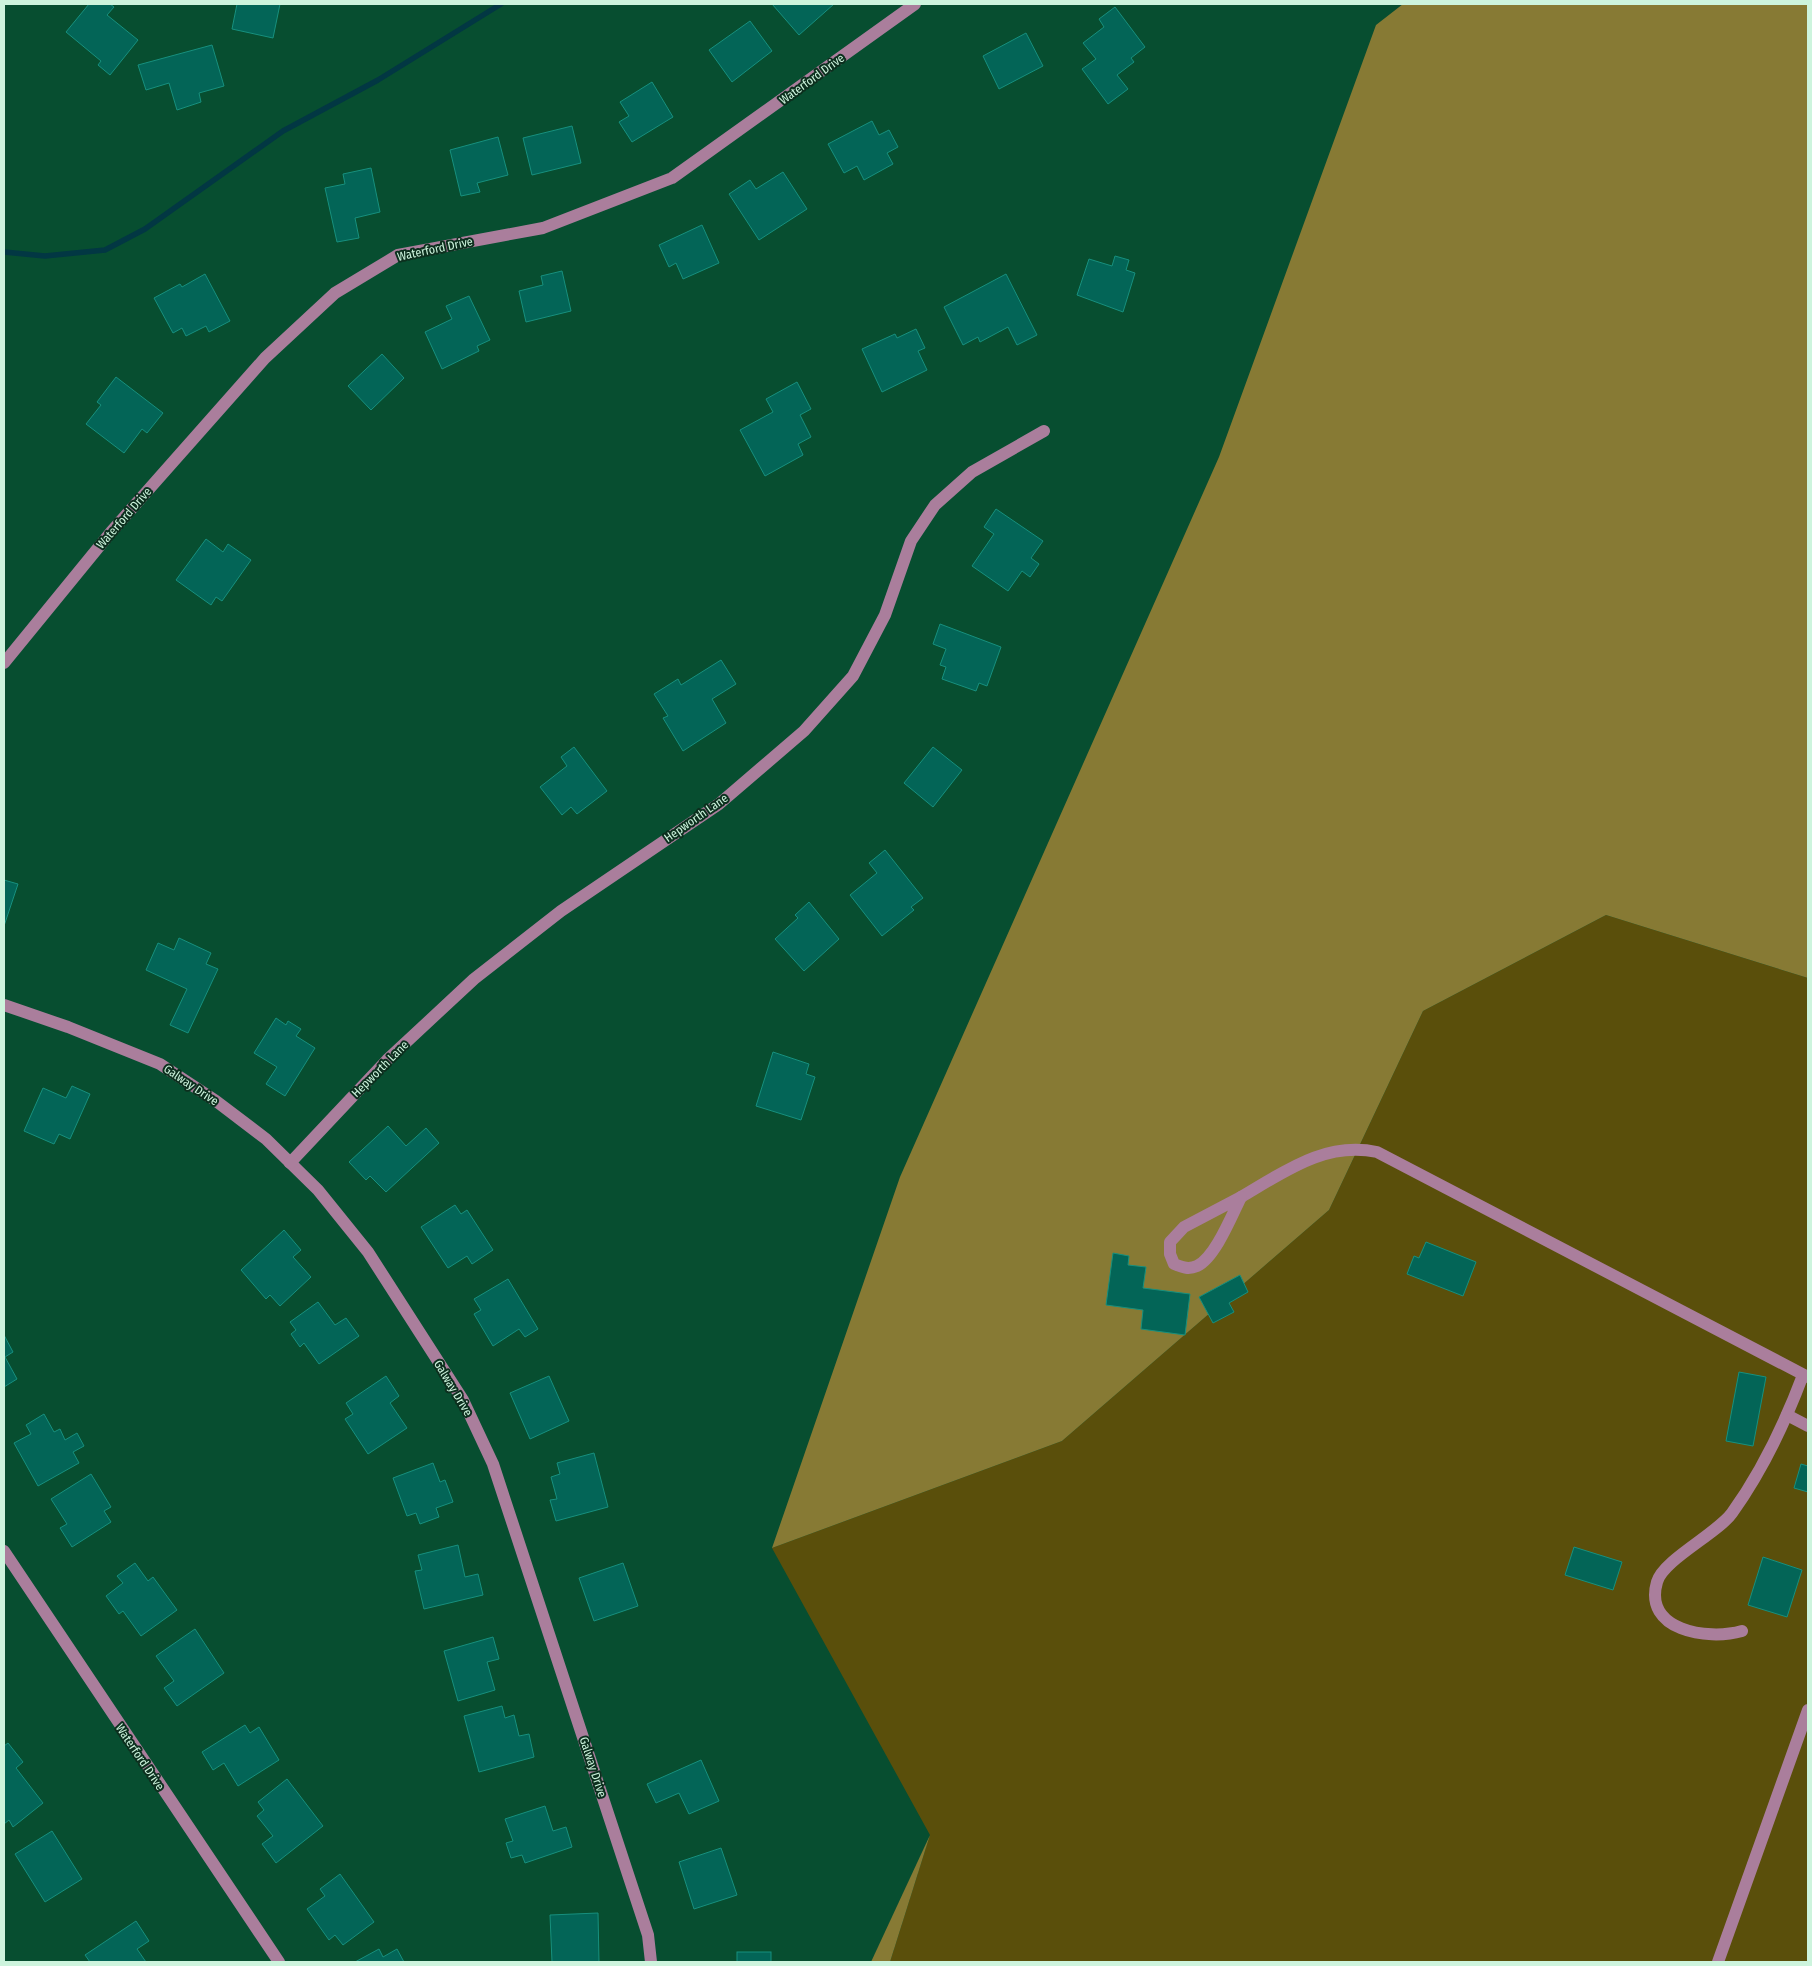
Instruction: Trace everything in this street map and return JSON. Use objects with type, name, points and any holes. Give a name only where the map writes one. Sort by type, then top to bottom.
[{"type":"street","name":"Waterford Drive","points":[[4,663],[111,532],[265,358],[335,293],[398,255],[543,228],[672,178],[915,4]]},
{"type":"street","name":"Hepworth Lane","points":[[290,1163],[387,1060],[474,979],[561,911],[719,804],[804,731],[853,676],[885,614],[911,541],[935,506],[972,472],[1044,431]]},
{"type":"street","name":"Galway Drive","points":[[4,1005],[68,1027],[160,1064],[216,1101],[266,1139],[318,1190],[368,1252],[463,1400],[493,1464],[648,1935],[651,1962]]},
{"type":"street","points":[[1241,1197],[1217,1243],[1198,1266],[1186,1268],[1174,1264],[1170,1254],[1170,1242],[1184,1227],[1241,1197],[1288,1169],[1334,1151],[1348,1148],[1377,1152],[1806,1376],[1771,1448],[1731,1515],[1674,1561],[1657,1580],[1654,1603],[1663,1618],[1682,1628],[1705,1635],[1726,1635],[1742,1631]]},
{"type":"street","points":[[1787,1415],[1808,1426]]},
{"type":"street","name":"Waterford Drive","points":[[4,1551],[279,1962]]},
{"type":"street","points":[[1718,1962],[1808,1710]]},
{"type":"shaded area","points":[[1403,4],[1808,4],[1808,978],[1606,915],[1423,1011],[1329,1210],[1062,1441],[772,1548],[900,1177],[1219,457],[1376,25]]},
{"type":"shaded area","points":[[1606,915],[1808,978],[1808,1962],[890,1962],[930,1835],[772,1548],[1062,1441],[1329,1210],[1423,1011]]},
{"type":"shaded area","points":[[930,1835],[890,1962],[871,1962]]},
{"type":"building","points":[[89,4],[110,4],[114,7],[107,15],[138,40],[110,75],[98,65],[101,61],[66,32]]},
{"type":"building","points":[[237,4],[280,4],[273,38],[232,29]]},
{"type":"building","points":[[772,4],[834,4],[799,35]]},
{"type":"building","points":[[1115,7],[1145,47],[1131,58],[1134,62],[1117,75],[1128,89],[1108,104],[1082,69],[1096,59],[1083,43],[1104,27],[1099,19]]},
{"type":"building","points":[[750,21],[772,51],[732,82],[709,50]]},
{"type":"building","points":[[1026,33],[1043,66],[999,89],[983,56]]},
{"type":"building","points":[[212,45],[224,86],[199,93],[201,102],[177,110],[169,83],[146,90],[138,65]]},
{"type":"building","points":[[652,82],[673,117],[632,142],[619,122],[629,116],[620,102]]},
{"type":"building","points":[[872,121],[879,135],[889,130],[898,147],[887,153],[893,164],[864,180],[857,166],[844,173],[828,144]]},
{"type":"building","points":[[572,126],[581,163],[532,175],[523,138]]},
{"type":"building","points":[[498,137],[508,175],[477,183],[480,192],[461,196],[450,150]]},
{"type":"building","points":[[371,168],[380,212],[355,218],[359,238],[337,242],[325,188],[345,184],[343,174]]},
{"type":"building","points":[[783,172],[807,209],[759,240],[729,194],[750,180],[756,189]]},
{"type":"building","points":[[702,225],[719,263],[683,279],[676,263],[669,267],[659,245]]},
{"type":"building","points":[[1115,256],[1129,260],[1126,270],[1135,273],[1123,312],[1077,295],[1089,259],[1112,266]]},
{"type":"building","points":[[562,271],[571,311],[526,322],[519,291],[543,285],[541,276]]},
{"type":"building","points":[[205,274],[230,321],[209,332],[206,326],[186,336],[182,328],[173,333],[154,298],[180,284],[182,287]]},
{"type":"building","points":[[1006,274],[1037,335],[1017,345],[1008,327],[980,342],[978,337],[963,345],[944,307]]},
{"type":"building","points":[[469,296],[490,340],[477,346],[479,351],[442,369],[425,332],[452,319],[446,306]]},
{"type":"building","points":[[916,329],[925,348],[918,351],[927,370],[882,392],[862,349],[895,334],[897,338]]},
{"type":"building","points":[[382,354],[404,378],[371,410],[348,386]]},
{"type":"building","points":[[116,377],[163,413],[147,433],[142,429],[124,453],[86,424],[101,405],[97,402]]},
{"type":"building","points":[[797,382],[811,409],[800,415],[811,437],[798,444],[803,455],[765,476],[740,430],[773,412],[766,399]]},
{"type":"building","points":[[996,509],[1043,541],[1031,558],[1039,564],[1030,577],[1022,571],[1008,591],[972,566],[994,534],[984,527]]},
{"type":"building","points":[[206,539],[223,552],[228,544],[251,560],[222,601],[216,597],[211,605],[176,580]]},
{"type":"building","points":[[940,624],[1001,647],[987,686],[979,683],[976,691],[942,679],[946,667],[940,665],[946,649],[933,644]]},
{"type":"building","points":[[721,660],[736,684],[712,699],[726,723],[683,751],[663,718],[668,716],[654,694],[678,679],[681,685]]},
{"type":"building","points":[[574,747],[607,791],[577,814],[571,807],[562,815],[540,787],[567,766],[561,757]]},
{"type":"building","points":[[933,747],[962,770],[933,807],[904,783]]},
{"type":"building","points":[[885,850],[923,898],[911,907],[914,910],[882,936],[850,895],[877,873],[869,863]]},
{"type":"building","points":[[4,880],[18,884],[4,926]]},
{"type":"building","points":[[809,902],[839,939],[804,971],[775,939],[798,918],[795,915]]},
{"type":"building","points":[[179,938],[211,953],[206,964],[218,969],[188,1033],[170,1025],[187,989],[146,970],[158,943],[174,950]]},
{"type":"building","points":[[276,1018],[286,1025],[288,1021],[301,1029],[296,1036],[315,1048],[285,1096],[266,1084],[277,1067],[254,1053]]},
{"type":"building","points":[[773,1052],[809,1064],[806,1074],[815,1077],[801,1120],[756,1106]]},
{"type":"building","points":[[72,1086],[90,1094],[70,1139],[59,1134],[54,1144],[24,1131],[43,1088],[66,1098]]},
{"type":"building","points":[[388,1126],[406,1146],[426,1128],[439,1143],[386,1192],[370,1176],[366,1180],[349,1162]]},
{"type":"building","points":[[455,1205],[461,1214],[467,1210],[493,1250],[472,1264],[467,1256],[448,1268],[421,1227]]},
{"type":"building","points":[[284,1230],[301,1250],[293,1257],[311,1277],[280,1306],[270,1295],[266,1299],[241,1270]]},
{"type":"building","points":[[1426,1242],[1476,1262],[1463,1296],[1407,1274],[1414,1256],[1419,1258]]},
{"type":"building","points":[[1113,1253],[1129,1256],[1128,1265],[1146,1267],[1143,1288],[1190,1294],[1185,1335],[1141,1329],[1143,1310],[1106,1305]]},
{"type":"building","points":[[1240,1275],[1248,1292],[1229,1303],[1234,1312],[1213,1323],[1199,1297]]},
{"type":"building","points":[[508,1279],[538,1329],[525,1337],[519,1329],[493,1346],[474,1314],[481,1310],[474,1299]]},
{"type":"building","points":[[318,1302],[335,1325],[346,1318],[359,1336],[319,1364],[304,1343],[300,1347],[291,1334],[296,1330],[290,1322]]},
{"type":"building","points":[[4,1335],[13,1352],[5,1357],[17,1379],[4,1387]]},
{"type":"building","points":[[1739,1372],[1766,1377],[1753,1446],[1726,1441]]},
{"type":"building","points":[[386,1376],[399,1396],[390,1403],[407,1428],[368,1454],[345,1419],[353,1414],[346,1403]]},
{"type":"building","points":[[549,1376],[569,1421],[530,1439],[510,1393]]},
{"type":"building","points":[[44,1414],[54,1432],[60,1429],[65,1440],[77,1433],[84,1446],[73,1452],[79,1463],[38,1486],[14,1443],[31,1434],[26,1425]]},
{"type":"building","points":[[594,1453],[608,1507],[556,1521],[550,1500],[557,1499],[551,1477],[560,1474],[557,1463]]},
{"type":"building","points":[[433,1463],[440,1482],[445,1480],[453,1502],[436,1508],[439,1517],[420,1524],[416,1513],[407,1516],[393,1478]]},
{"type":"building","points":[[1801,1464],[1808,1466],[1808,1492],[1794,1488]]},
{"type":"building","points":[[91,1474],[111,1507],[104,1511],[111,1522],[72,1547],[60,1528],[67,1524],[51,1499]]},
{"type":"building","points":[[458,1545],[465,1577],[478,1574],[483,1595],[424,1609],[415,1571],[422,1570],[418,1555]]},
{"type":"building","points":[[1574,1547],[1622,1562],[1613,1590],[1565,1575]]},
{"type":"building","points":[[1763,1557],[1802,1570],[1787,1617],[1748,1605]]},
{"type":"building","points":[[135,1563],[148,1581],[153,1577],[177,1610],[141,1636],[123,1611],[119,1614],[106,1596],[123,1583],[117,1576]]},
{"type":"building","points":[[623,1563],[638,1606],[594,1621],[579,1578]]},
{"type":"building","points":[[195,1629],[224,1673],[177,1706],[164,1688],[174,1681],[156,1656]]},
{"type":"building","points":[[493,1637],[499,1659],[487,1662],[495,1690],[458,1701],[444,1651]]},
{"type":"building","points":[[502,1706],[505,1718],[514,1715],[519,1736],[529,1734],[534,1757],[479,1772],[464,1716]]},
{"type":"building","points":[[245,1725],[250,1733],[259,1727],[279,1760],[238,1786],[224,1763],[213,1770],[202,1752]]},
{"type":"building","points":[[8,1743],[23,1762],[16,1768],[43,1803],[13,1827],[9,1820],[4,1824],[4,1746]]},
{"type":"building","points":[[701,1760],[719,1801],[689,1814],[679,1793],[656,1803],[647,1784]]},
{"type":"building","points":[[287,1779],[323,1826],[276,1863],[262,1844],[273,1836],[257,1816],[264,1810],[258,1802]]},
{"type":"building","points":[[545,1806],[553,1831],[566,1827],[572,1847],[525,1863],[522,1855],[511,1858],[506,1843],[513,1841],[505,1819]]},
{"type":"building","points":[[52,1831],[82,1879],[45,1902],[15,1854]]},
{"type":"building","points":[[721,1848],[737,1895],[694,1909],[679,1862]]},
{"type":"building","points":[[340,1874],[374,1922],[343,1945],[335,1935],[329,1940],[307,1909],[325,1896],[320,1889]]},
{"type":"building","points":[[598,1913],[599,1962],[552,1962],[550,1915]]},
{"type":"building","points":[[136,1921],[149,1941],[137,1949],[146,1962],[90,1962],[85,1955]]},
{"type":"building","points":[[379,1949],[383,1957],[397,1949],[404,1962],[355,1962]]},
{"type":"building","points":[[737,1952],[771,1952],[771,1962],[737,1962]]},
{"type":"waterway","points":[[4,252],[45,256],[105,250],[145,229],[283,131],[378,80],[501,4]]}]
